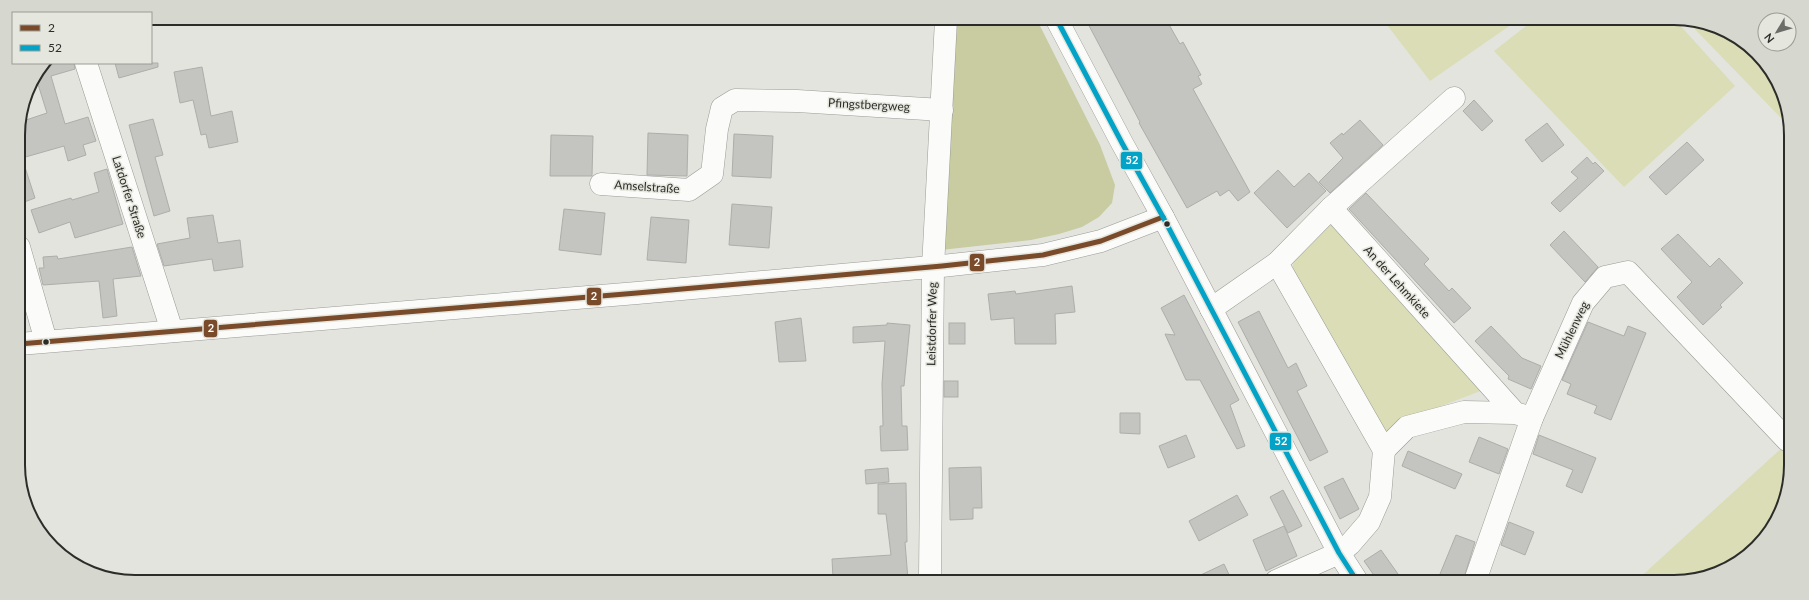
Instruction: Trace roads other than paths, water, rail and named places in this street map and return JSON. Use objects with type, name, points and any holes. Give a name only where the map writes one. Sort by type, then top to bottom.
[{"type":"street","name":"Leistdorfer Weg","points":[[930,575],[933,267],[946,25]]},
{"type":"street","points":[[1060,25],[1163,217],[1339,553],[1353,575]]},
{"type":"street","name":"Latdorfer Straße","points":[[86,64],[172,331]]},
{"type":"street","points":[[1211,309],[1277,263],[1331,208],[1454,98]]},
{"type":"street","name":"Amselstraße","points":[[601,184],[689,190],[712,174],[717,129],[722,108],[735,100],[797,101]]},
{"type":"street","name":"Pfingstbergweg","points":[[797,101],[942,110]]},
{"type":"street","name":"An der Lehmkiete","points":[[1331,208],[1523,416]]},
{"type":"street","points":[[25,343],[933,267],[1043,255],[1101,241],[1163,217]]},
{"type":"street","points":[[1277,263],[1384,450],[1380,498],[1369,522],[1350,544],[1339,553],[1290,575]]},
{"type":"street","points":[[25,268],[46,341]]},
{"type":"street","name":"Mühlenweg","points":[[1477,575],[1523,416],[1583,303],[1605,277],[1628,272],[1784,437]]},
{"type":"street","points":[[1384,450],[1406,427],[1464,412],[1523,416]]}]
